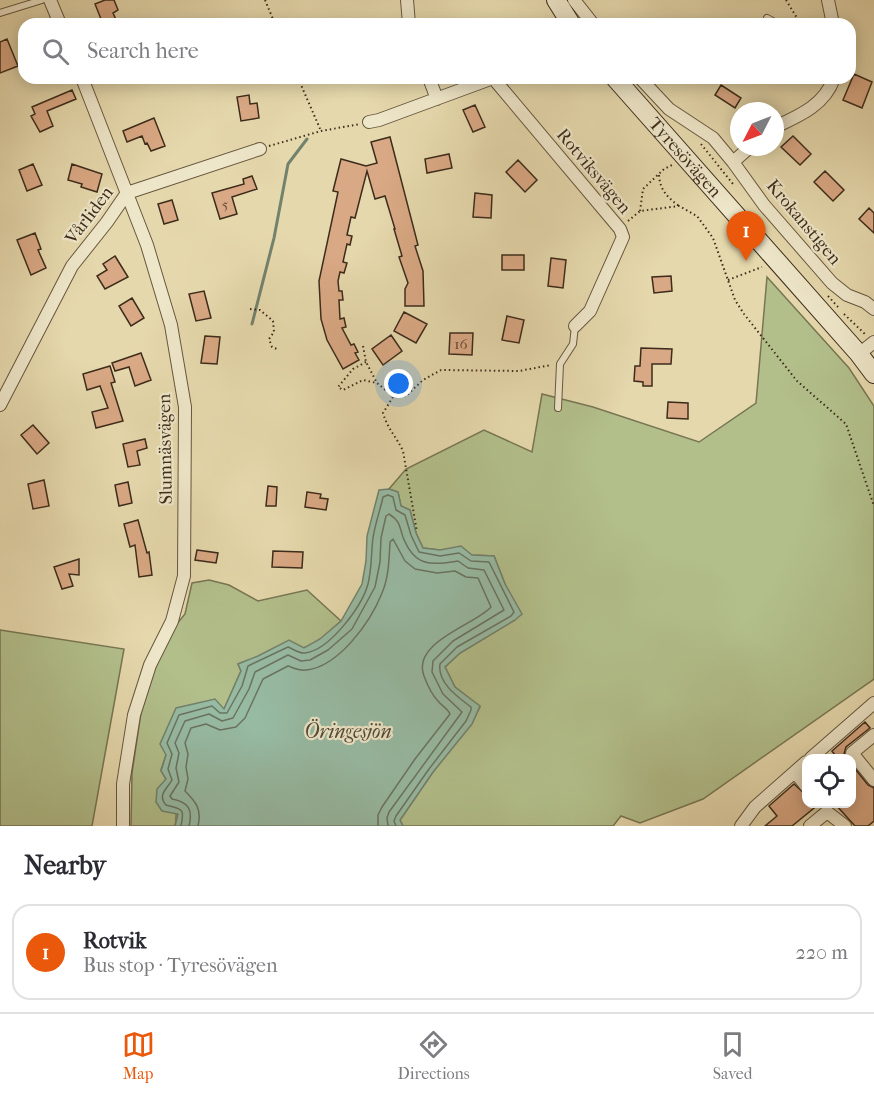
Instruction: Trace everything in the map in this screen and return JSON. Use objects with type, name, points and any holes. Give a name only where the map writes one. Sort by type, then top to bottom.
[{"type":"main road","points":[[556,0],[563,18]]},
{"type":"main road","name":"Tyresövägen","points":[[620,84],[859,354],[874,374]]},
{"type":"street","points":[[50,0],[58,18]]},
{"type":"street","points":[[407,0],[408,18]]},
{"type":"street","points":[[574,0],[588,18]]},
{"type":"street","points":[[828,0],[832,18]]},
{"type":"street","name":"Slumnäsvägen","points":[[84,84],[147,245],[171,325],[185,407],[184,576],[172,621],[150,666],[134,716],[123,784],[123,826]]},
{"type":"street","points":[[431,84],[437,99]]},
{"type":"street","points":[[369,122],[477,84]]},
{"type":"street","name":"Rotviksvägen","points":[[498,84],[620,229],[623,237],[590,311],[575,326]]},
{"type":"street","name":"Krokanstigen","points":[[646,84],[669,109],[713,138],[764,206],[832,283],[847,295],[865,302],[874,309]]},
{"type":"street","points":[[784,123],[805,114],[826,94],[831,84]]},
{"type":"street","name":"Vårliden","points":[[0,405],[72,266],[127,193],[260,149]]},
{"type":"street","points":[[733,162],[740,156]]},
{"type":"street","points":[[859,354],[874,342]]},
{"type":"street","points":[[816,754],[874,703]]},
{"type":"street","points":[[874,735],[852,753],[874,780]]},
{"type":"street","points":[[741,826],[755,807],[802,766]]},
{"type":"street","points":[[795,772],[802,780]]},
{"type":"street","points":[[810,826],[823,808],[845,826]]},
{"type":"lane","points":[[0,13],[42,0]]},
{"type":"lane","points":[[558,408],[560,364],[573,344],[575,326]]},
{"type":"path","points":[[264,0],[272,18]]},
{"type":"path","points":[[786,0],[797,18]]},
{"type":"path","points":[[301,84],[321,131]]},
{"type":"path","points":[[260,149],[321,131],[369,122]]},
{"type":"path","points":[[640,211],[643,189],[659,173],[674,164]]},
{"type":"path","points":[[659,173],[660,184],[666,195],[679,206],[697,216],[713,238],[735,300],[744,314],[797,381],[846,424],[874,507]]},
{"type":"path","points":[[620,229],[640,211],[679,206]]},
{"type":"path","points":[[728,280],[764,266]]},
{"type":"path","points":[[250,309],[260,310],[273,321],[274,332],[269,339],[272,347],[277,349]]},
{"type":"path","points":[[844,314],[874,342]]},
{"type":"path","points":[[363,346],[366,362],[377,384]]},
{"type":"path","points":[[366,362],[353,369],[338,387],[343,390],[363,381],[377,384],[394,397],[406,396],[423,380],[441,370],[519,371],[560,364]]},
{"type":"path","points":[[394,397],[383,413],[387,428],[403,450],[417,532]]},
{"type":"shaded area","points":[[767,277],[849,368],[874,406],[874,679],[703,799],[640,823],[621,816],[613,826],[403,826],[400,820],[433,772],[471,724],[480,707],[455,687],[445,667],[460,653],[515,620],[494,556],[472,555],[449,549],[423,548],[410,510],[401,506],[398,492],[389,489],[406,469],[484,430],[532,452],[542,394],[593,407],[699,442],[756,403]]},
{"type":"shaded area","points":[[209,580],[229,585],[258,601],[307,590],[341,621],[314,644],[238,664],[241,671],[224,709],[166,755],[161,770],[173,798],[176,812],[175,826],[131,826],[132,773],[141,713],[152,670],[176,625],[185,614],[192,583]]},
{"type":"shaded area","points":[[0,630],[124,649],[92,826],[0,826]]},
{"type":"water","name":"Öringesjön","points":[[389,489],[398,492],[401,506],[410,510],[423,548],[440,550],[461,546],[472,555],[494,556],[505,584],[522,614],[460,653],[445,667],[455,687],[480,706],[472,724],[433,772],[400,820],[403,826],[175,826],[178,814],[162,811],[156,802],[157,789],[166,779],[161,771],[166,755],[160,744],[176,708],[215,699],[224,709],[241,671],[238,664],[289,640],[304,648],[320,639],[341,621],[362,584],[367,536],[379,490]]},
{"type":"building","points":[[105,0],[114,0],[118,10],[113,13],[115,18],[101,18],[95,4]]},
{"type":"building","points":[[7,39],[18,66],[0,73],[0,42]]},
{"type":"building","points":[[856,75],[872,82],[862,108],[843,100],[850,84],[856,84]]},
{"type":"building","points":[[721,85],[741,98],[739,102],[730,102],[730,105],[715,95]]},
{"type":"building","points":[[72,90],[76,99],[47,111],[53,126],[40,132],[31,116],[35,114],[32,107]]},
{"type":"building","points":[[249,95],[250,104],[257,103],[259,118],[241,121],[237,97]]},
{"type":"building","points":[[475,105],[485,127],[473,132],[463,110]]},
{"type":"building","points":[[154,118],[165,146],[151,151],[142,136],[127,142],[123,131]]},
{"type":"building","points":[[793,136],[811,154],[800,165],[784,150],[784,144]]},
{"type":"building","points":[[390,137],[418,245],[415,246],[423,271],[424,306],[405,306],[405,289],[408,283],[399,257],[402,256],[395,229],[385,196],[375,199],[367,171],[355,218],[351,217],[347,235],[352,236],[350,245],[347,244],[343,262],[347,263],[344,273],[340,272],[338,281],[343,300],[339,300],[340,319],[344,318],[346,327],[342,328],[351,345],[354,344],[359,360],[343,369],[327,340],[321,319],[319,281],[338,192],[333,191],[341,159],[366,166],[377,163],[371,142]]},
{"type":"building","points":[[449,154],[452,168],[427,173],[425,159]]},
{"type":"building","points":[[518,160],[537,180],[525,192],[506,172]]},
{"type":"building","points":[[33,164],[42,185],[27,191],[19,170]]},
{"type":"building","points":[[72,164],[102,174],[97,192],[68,180]]},
{"type":"building","points":[[825,171],[844,190],[833,201],[814,182]]},
{"type":"building","points":[[252,176],[257,189],[232,197],[237,214],[220,219],[212,193],[244,184],[243,179]]},
{"type":"building","points":[[475,193],[492,195],[491,218],[473,217]]},
{"type":"building","points":[[172,200],[178,220],[164,224],[158,204]]},
{"type":"building","points":[[869,208],[874,213],[874,233],[859,219]]},
{"type":"building","points":[[35,233],[41,249],[38,250],[46,268],[31,275],[17,240]]},
{"type":"building","points":[[502,255],[524,255],[524,270],[502,270]]},
{"type":"building","points":[[115,256],[128,277],[105,289],[97,276],[107,270],[103,264]]},
{"type":"building","points":[[551,258],[566,260],[563,288],[548,286]]},
{"type":"building","points":[[671,276],[672,291],[654,293],[652,277]]},
{"type":"building","points":[[204,291],[211,318],[196,321],[189,294]]},
{"type":"building","points":[[132,298],[144,318],[131,326],[119,306]]},
{"type":"building","points":[[404,312],[427,324],[416,343],[394,331]]},
{"type":"building","points":[[507,316],[524,320],[519,343],[502,340]]},
{"type":"building","points":[[450,333],[473,333],[472,355],[449,354]]},
{"type":"building","points":[[391,335],[402,351],[383,365],[372,349]]},
{"type":"building","points":[[205,336],[220,337],[217,364],[201,363]]},
{"type":"building","points":[[641,348],[672,349],[671,364],[652,364],[652,386],[643,386],[643,382],[634,381],[635,366],[640,366]]},
{"type":"building","points":[[141,353],[151,380],[135,386],[129,367],[115,371],[112,363]]},
{"type":"building","points":[[110,366],[115,382],[111,383],[123,421],[96,428],[92,412],[108,408],[100,386],[87,390],[83,374]]},
{"type":"building","points":[[668,402],[688,403],[688,419],[667,418]]},
{"type":"building","points":[[33,425],[49,443],[37,454],[21,435]]},
{"type":"building","points":[[145,439],[147,448],[137,451],[140,465],[128,467],[123,444]]},
{"type":"building","points":[[44,480],[49,506],[33,509],[28,484]]},
{"type":"building","points":[[128,482],[132,503],[119,506],[115,485]]},
{"type":"building","points":[[268,486],[277,487],[276,506],[266,506]]},
{"type":"building","points":[[307,492],[321,494],[320,498],[328,499],[326,510],[305,507]]},
{"type":"building","points":[[138,520],[147,553],[149,552],[152,575],[139,577],[135,545],[130,547],[124,524]]},
{"type":"building","points":[[197,550],[218,553],[216,563],[195,560]]},
{"type":"building","points":[[273,551],[303,552],[302,568],[272,567]]},
{"type":"building","points":[[79,559],[79,575],[69,574],[73,586],[62,589],[54,567]]},
{"type":"building","points":[[865,722],[870,728],[846,747],[844,754],[834,754],[832,751]]},
{"type":"building","points":[[856,770],[868,785],[874,788],[874,821],[868,826],[855,826],[839,808],[856,808]]},
{"type":"building","points":[[794,784],[802,791],[802,808],[814,808],[792,826],[765,826],[777,816],[769,806]]},
{"type":"waterway","points":[[252,324],[274,238],[288,164],[307,139]]},
{"type":"place","name":"Rotvik","points":[[746,261]]}]
